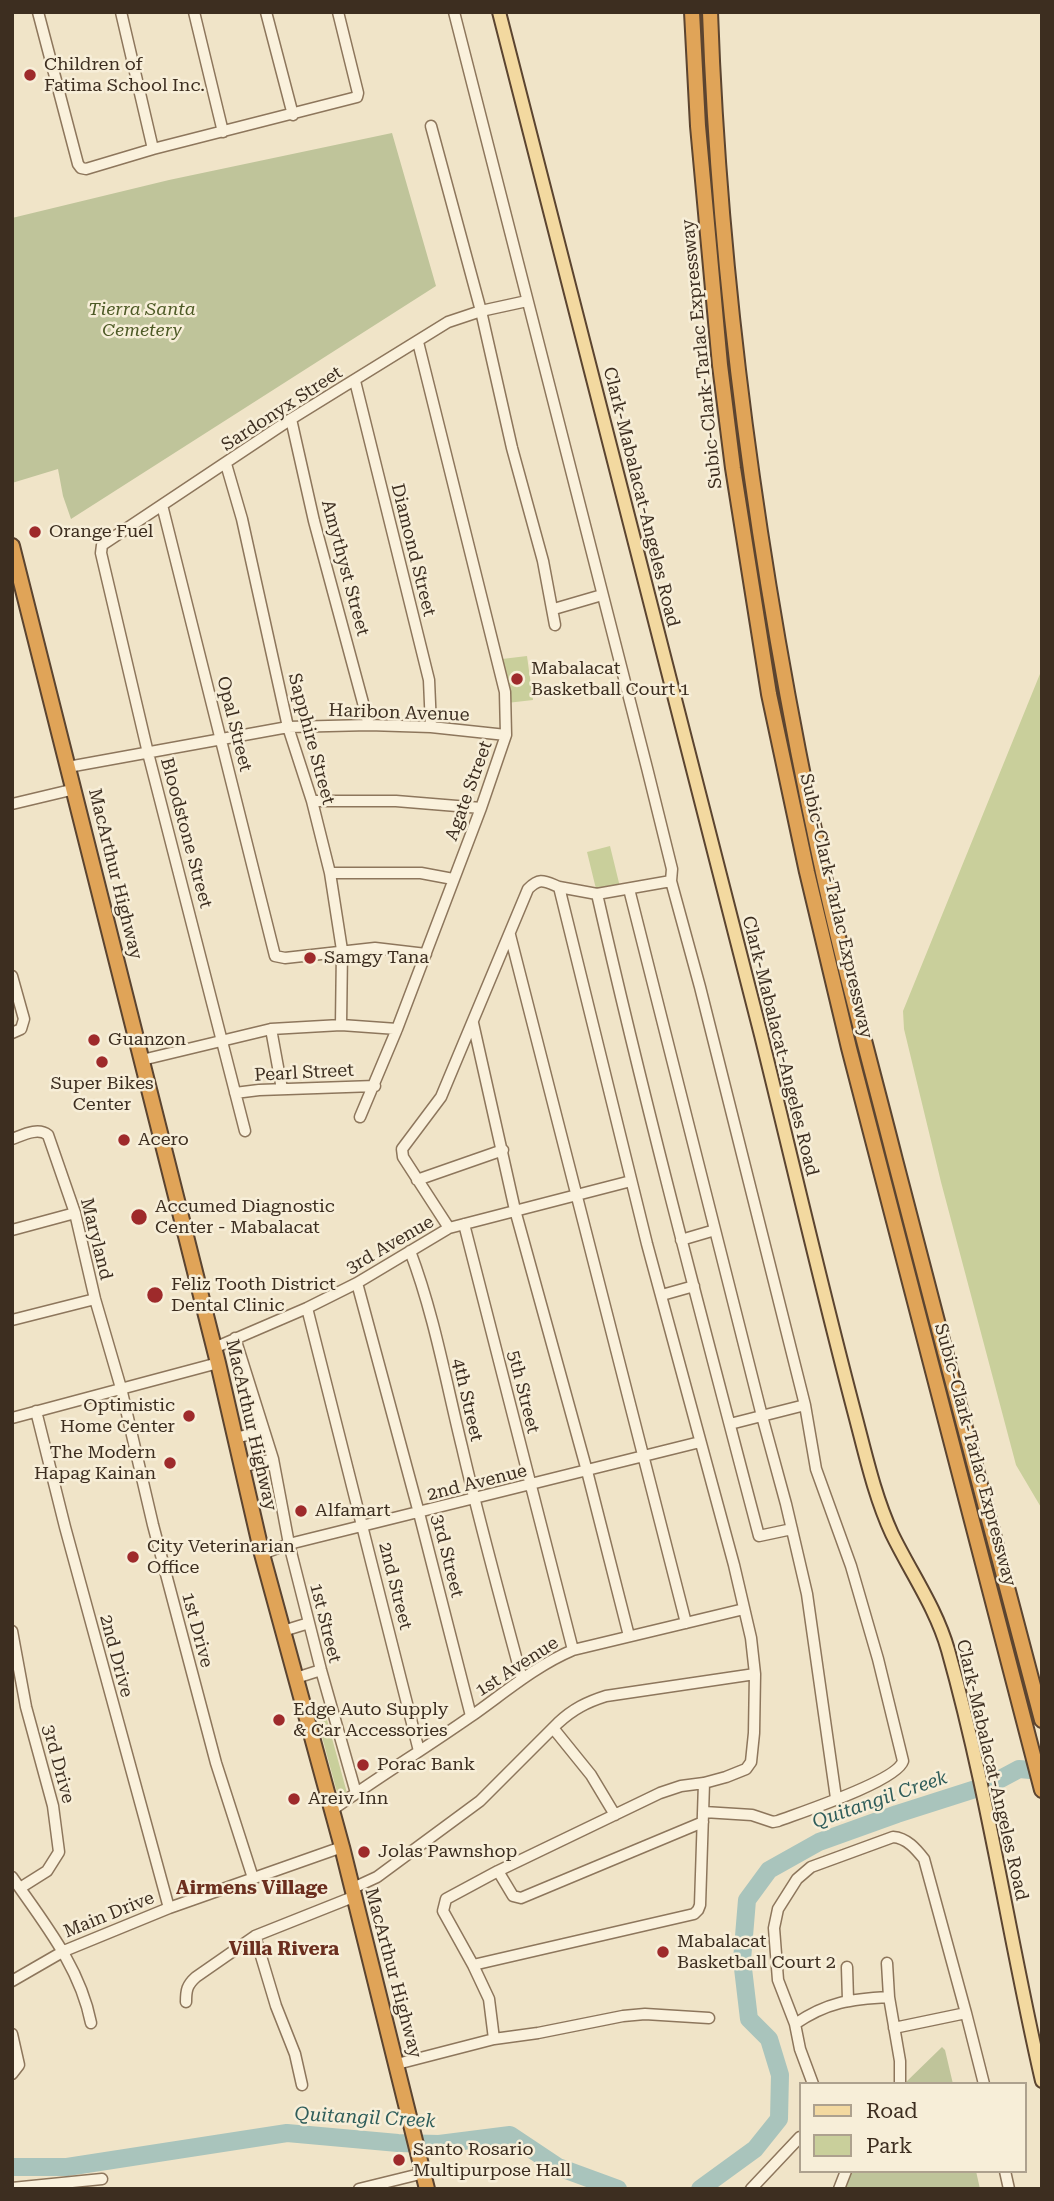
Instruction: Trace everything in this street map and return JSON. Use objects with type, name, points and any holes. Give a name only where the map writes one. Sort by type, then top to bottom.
[{"type":"highway","name":"Subic-Clark-Tarlac Expressway","points":[[692,12],[698,126],[720,365],[733,468],[769,694],[804,859],[843,1022],[1042,1790]]},
{"type":"highway","name":"Subic-Clark-Tarlac Expressway","points":[[710,12],[724,242],[763,561],[786,689],[822,869],[864,1039],[1042,1719]]},
{"type":"highway","name":"MacArthur Highway","points":[[12,546],[218,1363],[262,1554],[342,1847],[427,2189]]},
{"type":"main road","name":"Clark-Mabalacat-Angeles Road","points":[[499,12],[872,1475],[891,1532],[933,1609],[942,1632],[972,1744],[1020,1987],[1042,2081]]},
{"type":"street","points":[[38,12],[78,164],[86,169],[153,149],[357,97],[338,12]]},
{"type":"street","points":[[121,12],[153,149]]},
{"type":"street","points":[[194,12],[223,132]]},
{"type":"street","points":[[266,12],[293,115]]},
{"type":"street","points":[[454,12],[805,1405],[816,1469],[851,1566],[903,1761],[900,1768],[883,1780],[773,1822],[752,1815],[703,1817],[521,1898],[513,1896],[498,1871]]},
{"type":"street","points":[[431,126],[481,311],[512,448],[543,561],[555,625]]},
{"type":"street","name":"Sardonyx Street","points":[[104,542],[291,419],[448,323],[481,311],[527,301]]},
{"type":"street","name":"Agate Street","points":[[360,1117],[375,1086],[426,954],[506,735],[505,692],[418,341]]},
{"type":"street","name":"Diamond Street","points":[[355,381],[429,680],[431,727]]},
{"type":"street","name":"Amythyst Street","points":[[291,419],[314,521],[369,725]]},
{"type":"street","name":"Sapphire Street","points":[[226,464],[242,519],[288,727],[312,801],[330,873],[342,950],[341,1025]]},
{"type":"street","name":"Opal Street","points":[[162,505],[275,956],[285,958],[342,950]]},
{"type":"street","name":"Bloodstone Street","points":[[104,542],[101,553],[148,753],[246,1131]]},
{"type":"street","points":[[554,609],[602,595]]},
{"type":"street","name":"Haribon Avenue","points":[[69,770],[288,727],[431,727],[506,735]]},
{"type":"street","points":[[12,804],[75,789]]},
{"type":"street","points":[[312,801],[396,801],[481,807]]},
{"type":"street","points":[[330,873],[410,872],[453,879]]},
{"type":"street","points":[[449,1228],[403,1157],[402,1149],[441,1097],[528,889],[534,882],[544,881],[559,887],[597,894],[671,881]]},
{"type":"street","points":[[494,2039],[489,1999],[443,1911],[446,1899],[660,1793],[681,1786],[704,1783],[746,1769],[751,1762],[754,1733],[755,1674],[744,1609],[631,1181],[559,887]]},
{"type":"street","points":[[629,889],[807,1594],[836,1798]]},
{"type":"street","points":[[597,894],[625,1019],[759,1536],[792,1529]]},
{"type":"street","points":[[510,934],[686,1623]]},
{"type":"street","points":[[342,950],[375,948],[426,954]]},
{"type":"street","points":[[12,976],[24,1019],[20,1029],[12,1033]]},
{"type":"street","points":[[474,1023],[515,1210],[629,1636]]},
{"type":"street","points":[[142,1060],[271,1029],[341,1025],[397,1029]]},
{"type":"street","points":[[271,1029],[282,1089]]},
{"type":"street","name":"Pearl Street","points":[[235,1093],[375,1086]]},
{"type":"street","name":"Maryland","points":[[12,1139],[38,1131],[44,1131],[48,1135],[75,1213],[94,1299],[121,1388]]},
{"type":"street","points":[[417,1180],[503,1150]]},
{"type":"street","name":"3rd Avenue","points":[[214,1348],[357,1283],[449,1228],[631,1181]]},
{"type":"street","points":[[12,1230],[75,1213]]},
{"type":"street","name":"5th Street","points":[[464,1224],[573,1650]]},
{"type":"street","points":[[681,1240],[715,1230]]},
{"type":"street","name":"4th Street","points":[[410,1251],[432,1322],[474,1499],[522,1679]]},
{"type":"street","name":"3rd Street","points":[[357,1283],[471,1716]]},
{"type":"street","points":[[662,1295],[694,1286]]},
{"type":"street","points":[[12,1321],[94,1299]]},
{"type":"street","name":"2nd Street","points":[[307,1308],[419,1751]]},
{"type":"street","name":"1st Street","points":[[235,1338],[273,1459],[289,1545],[356,1793]]},
{"type":"street","points":[[12,1418],[218,1363]]},
{"type":"street","name":"1st Drive","points":[[121,1388],[153,1525],[216,1763],[253,1878]]},
{"type":"street","points":[[730,1424],[805,1405]]},
{"type":"street","name":"2nd Drive","points":[[36,1411],[169,1908]]},
{"type":"street","points":[[235,1438],[264,1432]]},
{"type":"street","name":"2nd Avenue","points":[[262,1554],[700,1442]]},
{"type":"street","points":[[242,1467],[273,1459]]},
{"type":"street","name":"1st Avenue","points":[[332,1810],[560,1655],[744,1609]]},
{"type":"street","points":[[283,1631],[309,1623]]},
{"type":"street","name":"3rd Drive","points":[[12,1631],[26,1707],[53,1805],[59,1852],[47,1871],[20,1888]]},
{"type":"street","points":[[296,1678],[321,1671]]},
{"type":"street","points":[[186,2003],[188,1984],[255,1936],[352,1893],[480,1801],[571,1711],[606,1696],[755,1674]]},
{"type":"street","points":[[553,1728],[591,1775],[614,1815]]},
{"type":"street","points":[[473,1965],[694,1914],[700,1905],[704,1783]]},
{"type":"street","points":[[812,2082],[800,2049],[795,2024],[778,1980],[774,1928],[778,1909],[797,1879],[811,1867],[893,1837],[914,1847],[924,1859],[984,2082]]},
{"type":"street","name":"Main Drive","points":[[12,1980],[64,1951],[169,1908],[342,1847]]},
{"type":"street","points":[[12,1877],[64,1951],[87,2001],[91,2023]]},
{"type":"street","points":[[255,1936],[276,2006],[295,2054],[302,2085]]},
{"type":"street","points":[[887,1962],[889,1997],[900,2061],[900,2082]]},
{"type":"street","points":[[847,1967],[848,2000]]},
{"type":"street","points":[[795,2024],[821,2008],[848,2000],[889,1997]]},
{"type":"street","points":[[894,2028],[966,2012]]},
{"type":"street","points":[[397,2064],[494,2039],[622,2016],[645,2014],[709,2018]]},
{"type":"street","points":[[12,2034],[19,2065],[12,2074]]},
{"type":"street","points":[[751,2189],[799,2138]]},
{"type":"street","points":[[359,2189],[424,2173]]},
{"type":"street","points":[[12,2188],[64,2186],[102,2179]]},
{"type":"green space","name":"Tierra Santa Cemetery","points":[[392,133],[436,286],[71,519],[58,469],[12,483],[12,218],[169,180]]},
{"type":"green space","name":"Mabalacat Basketball Court 1","points":[[527,656],[533,700],[507,703],[502,659]]},
{"type":"green space","points":[[1042,669],[1042,1509],[1016,1465],[941,1182],[904,1029],[903,1011]]},
{"type":"green space","points":[[610,846],[620,887],[597,893],[587,852]]},
{"type":"green space","points":[[327,1720],[347,1793],[338,1796],[318,1722]]},
{"type":"green space","points":[[942,2047],[945,2050],[953,2082],[906,2082]]},
{"type":"green space","points":[[845,2173],[976,2173],[980,2189],[835,2189]]},
{"type":"waterway","name":"Quitangil Creek","points":[[700,2189],[755,2149],[779,2119],[780,2075],[769,2039],[749,2019],[742,1960],[747,1900],[769,1870],[819,1842],[991,1784],[1019,1769],[1042,1771]]},
{"type":"waterway","name":"Quitangil Creek","points":[[12,2167],[67,2167],[287,2133],[439,2144],[510,2135],[558,2167],[618,2189]]},
{"type":"place","name":"Children of Fatima School Inc.","points":[[30,75]]},
{"type":"place","name":"Orange Fuel","points":[[35,532]]},
{"type":"place","name":"Mabalacat Basketball Court 1","points":[[517,679]]},
{"type":"place","name":"Samgy Tana","points":[[310,958]]},
{"type":"place","name":"Guanzon","points":[[94,1040]]},
{"type":"place","name":"Super Bikes Center","points":[[102,1062]]},
{"type":"place","name":"Acero","points":[[124,1140]]},
{"type":"place","name":"Accumed Diagnostic Center - Mabalacat","points":[[139,1217]]},
{"type":"place","name":"Feliz Tooth District Dental Clinic","points":[[155,1295]]},
{"type":"place","name":"Optimistic Home Center","points":[[189,1416]]},
{"type":"place","name":"The Modern Hapag Kainan","points":[[170,1463]]},
{"type":"place","name":"Alfamart","points":[[301,1511]]},
{"type":"place","name":"City Veterinarian Office","points":[[133,1557]]},
{"type":"place","name":"Edge Auto Supply & Car Accessories","points":[[279,1720]]},
{"type":"place","name":"Porac Bank","points":[[363,1765]]},
{"type":"place","name":"Areiv Inn","points":[[294,1799]]},
{"type":"place","name":"Jolas Pawnshop","points":[[364,1852]]},
{"type":"place","name":"Mabalacat Basketball Court 2","points":[[663,1952]]},
{"type":"place","name":"Santo Rosario Multipurpose Hall","points":[[399,2160]]},
{"type":"district","name":"Airmens Village","points":[[252,1888]]},
{"type":"district","name":"Villa Rivera","points":[[284,1949]]}]
